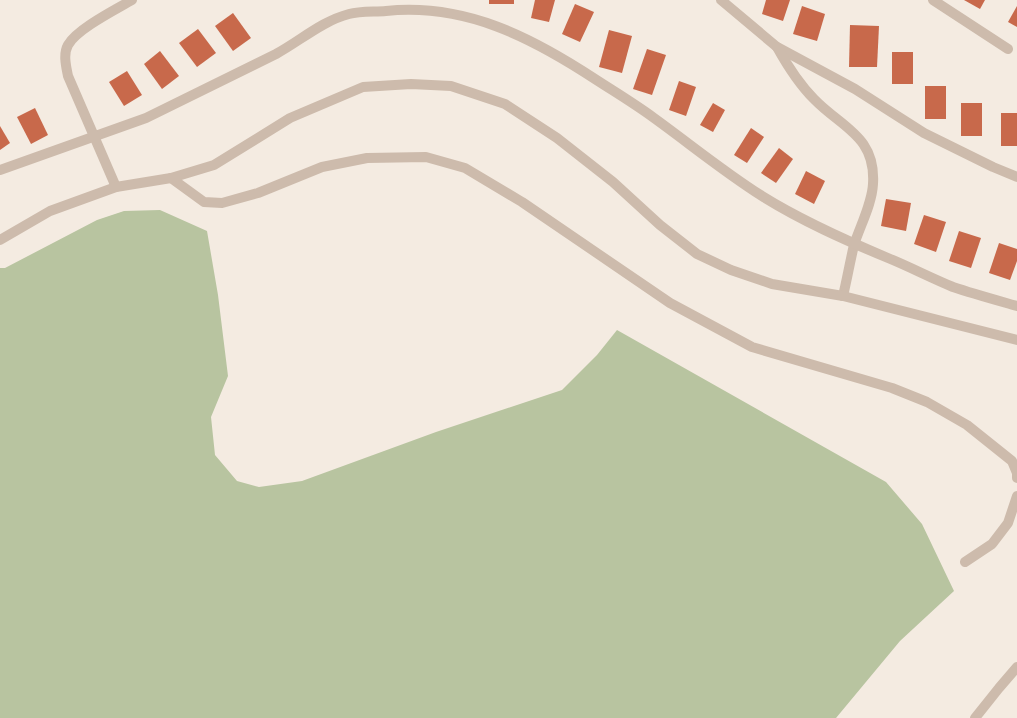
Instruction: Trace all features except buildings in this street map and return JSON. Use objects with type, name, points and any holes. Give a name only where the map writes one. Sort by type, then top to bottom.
[{"type":"street","points":[[116,187],[68,76],[65,62],[67,46],[76,35],[132,0]]},
{"type":"street","points":[[721,0],[777,47],[855,89],[924,133],[1017,177]]},
{"type":"street","points":[[933,0],[1008,49]]},
{"type":"street","points":[[0,170],[95,137],[153,114],[295,44],[316,28],[349,14],[404,9],[433,10],[468,17],[499,26],[524,37],[568,61],[652,116],[760,195],[790,213],[854,245],[954,287],[1017,306]]},
{"type":"street","points":[[777,47],[787,66],[813,98],[856,134],[868,150],[873,168],[873,185],[866,213],[854,245],[843,296]]},
{"type":"street","points":[[0,240],[50,212],[116,187],[171,178],[214,165],[290,118],[364,87],[411,84],[451,86],[504,104],[557,138],[613,182],[660,225],[697,254],[731,270],[772,284],[843,296],[1017,340]]},
{"type":"street","points":[[171,178],[204,202],[222,203],[258,193],[322,167],[367,158],[426,158],[465,168],[522,202],[670,304],[752,347],[892,388],[927,402],[967,425],[1012,461],[1017,473],[1017,478]]},
{"type":"street","points":[[965,562],[992,544],[1008,523],[1017,496]]},
{"type":"street","points":[[975,718],[1017,667]]},
{"type":"green space","points":[[160,210],[207,231],[218,295],[228,376],[211,417],[215,455],[237,481],[259,487],[302,481],[436,432],[562,390],[597,355],[617,330],[886,482],[922,524],[954,591],[900,641],[836,718],[0,718],[0,268],[5,268],[97,220],[124,211]]}]
